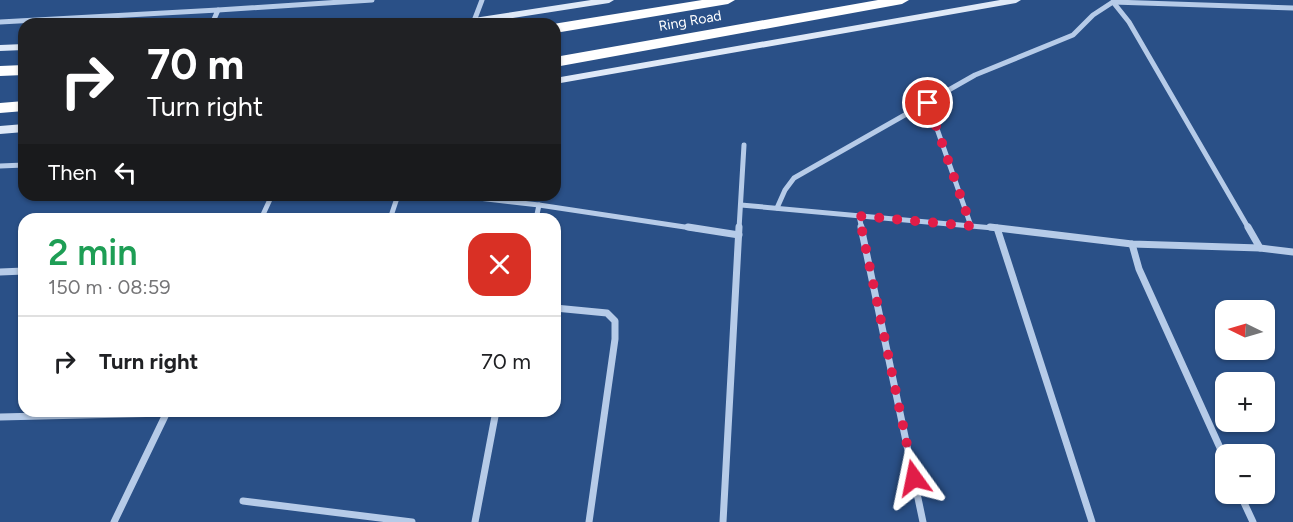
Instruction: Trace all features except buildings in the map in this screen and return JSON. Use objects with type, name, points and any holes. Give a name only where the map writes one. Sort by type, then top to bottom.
[{"type":"highway","name":"Ring Road","points":[[561,27],[728,0]]},
{"type":"highway","name":"Ring Road","points":[[561,61],[902,0]]},
{"type":"highway","points":[[0,71],[18,70]]},
{"type":"highway","points":[[0,108],[18,106]]},
{"type":"street","points":[[73,18],[372,0]]},
{"type":"street","points":[[475,18],[482,0]]},
{"type":"street","points":[[493,18],[609,0]]},
{"type":"street","points":[[561,80],[1016,0]]},
{"type":"street","points":[[777,208],[785,190],[794,178],[975,75],[1073,35],[1093,15],[1112,1],[1293,8]]},
{"type":"street","points":[[1112,1],[1130,22],[1260,248]]},
{"type":"street","points":[[215,18],[218,10]]},
{"type":"street","points":[[0,22],[18,21]]},
{"type":"street","points":[[0,48],[18,46]]},
{"type":"street","points":[[928,103],[971,226]]},
{"type":"street","points":[[0,130],[18,128]]},
{"type":"street","points":[[723,522],[744,145]]},
{"type":"street","points":[[0,166],[18,165]]},
{"type":"street","points":[[505,201],[739,235]]},
{"type":"street","points":[[537,213],[539,205]]},
{"type":"street","points":[[741,205],[997,228],[1132,244],[1260,248],[1293,252]]},
{"type":"street","points":[[859,216],[923,522]]},
{"type":"street","points":[[997,228],[1092,522]]},
{"type":"street","points":[[1132,244],[1139,269],[1218,444]]},
{"type":"street","points":[[0,272],[18,272]]},
{"type":"street","points":[[561,309],[607,313],[615,321],[615,339],[590,522]]},
{"type":"street","points":[[0,417],[18,416]]},
{"type":"street","points":[[114,522],[165,417]]},
{"type":"street","points":[[475,522],[495,417]]},
{"type":"street","points":[[243,501],[412,522]]},
{"type":"street","points":[[1245,504],[1253,522]]},
{"type":"route","points":[[914,478],[859,216],[971,226],[928,103]]}]
